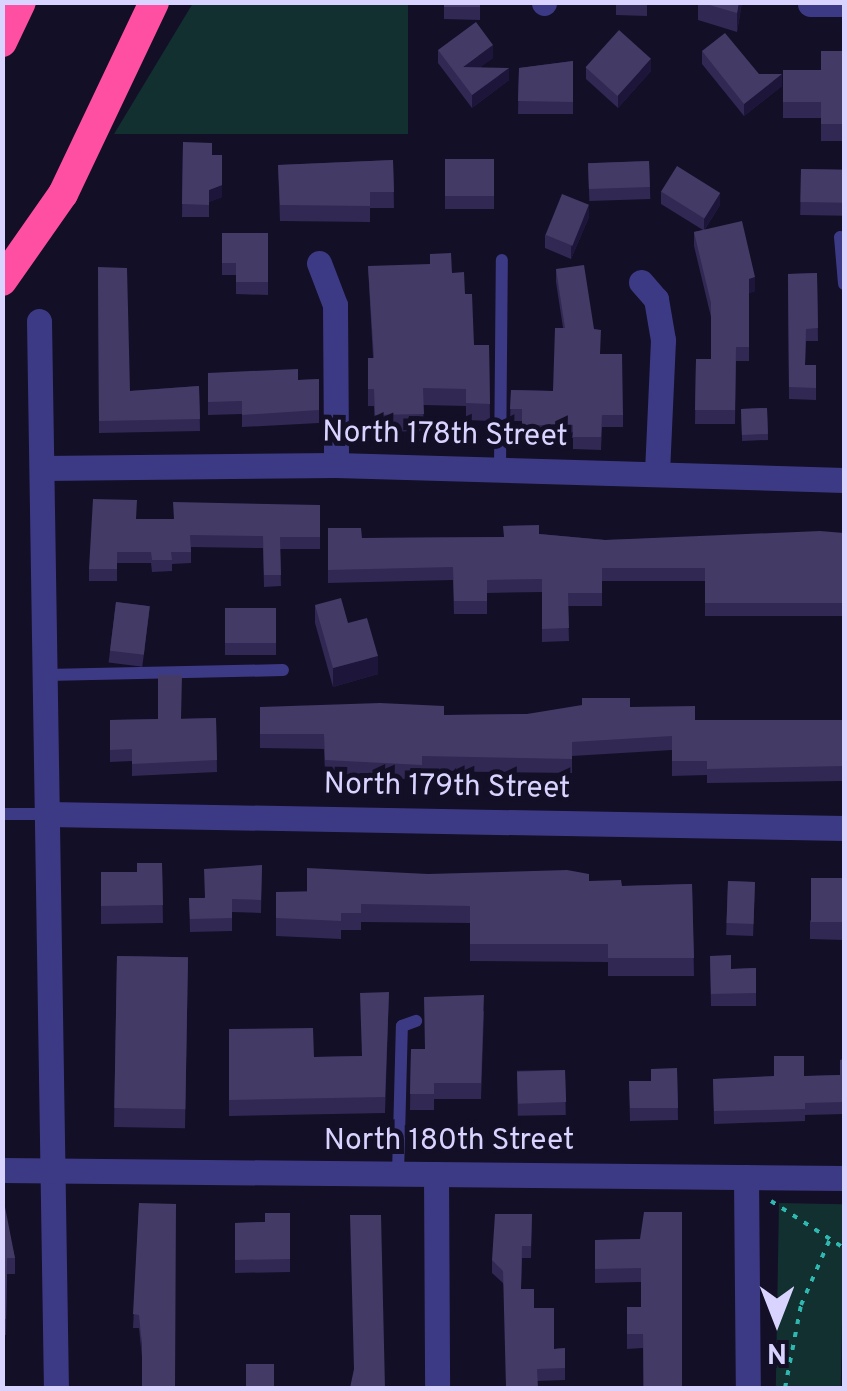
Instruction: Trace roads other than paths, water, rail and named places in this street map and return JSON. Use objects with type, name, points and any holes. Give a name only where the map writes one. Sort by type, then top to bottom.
[{"type":"highway","points":[[2,42],[21,2]]},
{"type":"highway","points":[[2,280],[64,194],[154,2]]},
{"type":"street","points":[[810,4],[844,4]]},
{"type":"street","points":[[319,262],[335,306],[336,465]]},
{"type":"street","points":[[641,282],[656,299],[663,340],[657,474]]},
{"type":"street","points":[[39,321],[56,1388]]},
{"type":"street","name":"North 178th Street","points":[[43,468],[336,465],[844,479]]},
{"type":"street","name":"North 179th Street","points":[[48,814],[844,828]]},
{"type":"street","name":"North 180th Street","points":[[2,1170],[844,1178]]},
{"type":"street","points":[[436,1174],[437,1388]]},
{"type":"street","points":[[746,1177],[748,1388]]},
{"type":"lane","points":[[840,236],[844,284]]},
{"type":"lane","points":[[500,470],[502,260]]},
{"type":"lane","points":[[46,675],[283,670]]},
{"type":"lane","points":[[2,814],[48,814]]},
{"type":"lane","points":[[398,1174],[402,1026],[416,1021]]}]
